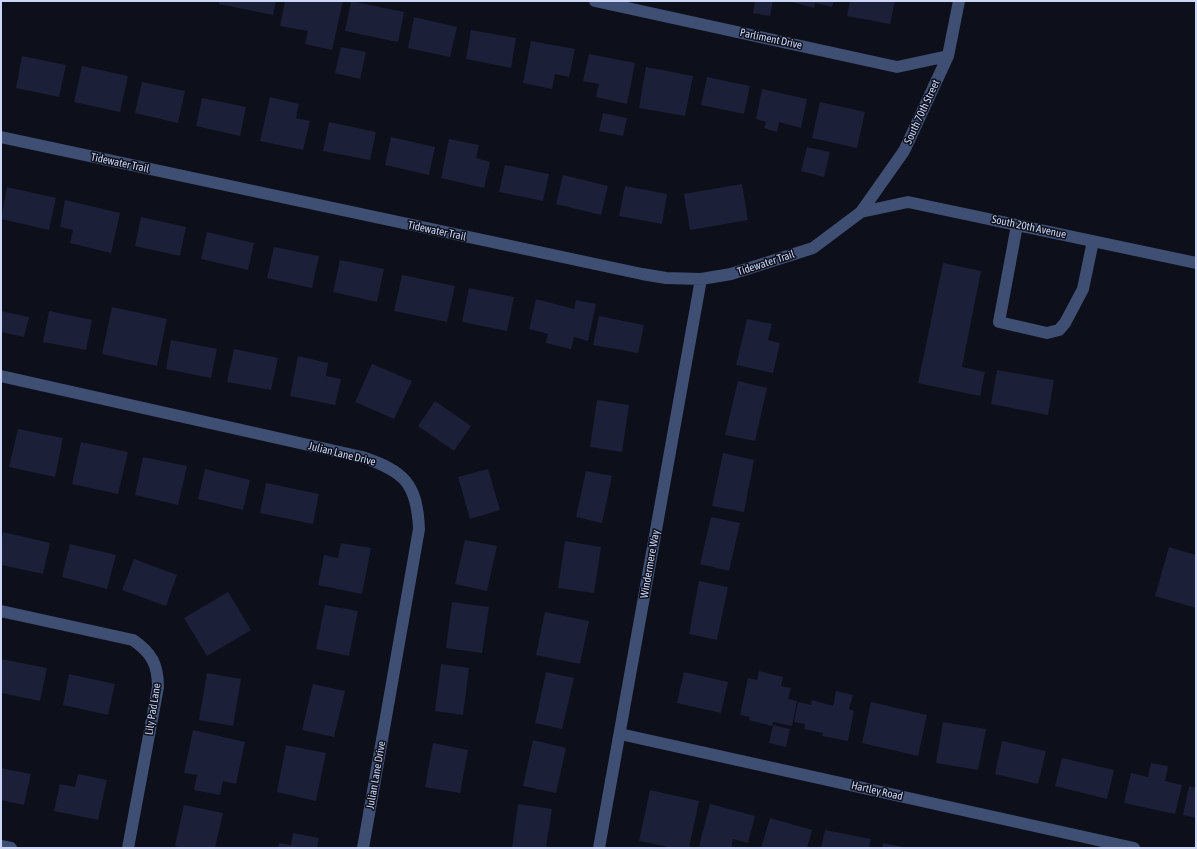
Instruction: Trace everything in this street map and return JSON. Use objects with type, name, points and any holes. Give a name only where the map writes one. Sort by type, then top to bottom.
[{"type":"street","name":"Parliment Drive","points":[[595,1],[897,67],[948,56]]},
{"type":"street","name":"South 70th Street","points":[[861,212],[904,151],[948,56],[959,1]]},
{"type":"street","name":"Tidewater Trail","points":[[1,137],[666,278],[701,279],[730,274],[813,248],[861,212]]},
{"type":"street","name":"South 20th Avenue","points":[[861,212],[908,202],[1196,263]]},
{"type":"street","points":[[1017,225],[999,322],[1047,333],[1060,330],[1083,289],[1093,241]]},
{"type":"street","name":"Windermere Way","points":[[599,848],[701,279]]},
{"type":"street","name":"Julian Lane Drive","points":[[1,376],[362,457],[384,464],[398,472],[406,481],[418,505],[419,535],[363,848]]},
{"type":"street","name":"Lily Pad Lane","points":[[1,611],[133,640],[146,650],[153,661],[157,670],[158,687],[128,848]]},
{"type":"street","name":"Hartley Road","points":[[620,734],[1134,848]]},
{"type":"street","points":[[1,846],[11,848]]},
{"type":"building","points":[[219,1],[276,1],[273,15],[219,4]]},
{"type":"building","points":[[285,1],[343,1],[332,50],[305,44],[308,31],[280,26]]},
{"type":"building","points":[[351,1],[404,12],[398,42],[345,31]]},
{"type":"building","points":[[755,1],[773,1],[770,16],[753,13]]},
{"type":"building","points":[[788,1],[834,1],[832,7],[815,3],[814,8]]},
{"type":"building","points":[[850,1],[895,1],[890,24],[847,16]]},
{"type":"building","points":[[414,17],[457,27],[450,57],[408,48]]},
{"type":"building","points":[[471,30],[516,38],[511,68],[466,59]]},
{"type":"building","points":[[531,41],[575,49],[569,77],[555,74],[552,89],[523,83]]},
{"type":"building","points":[[341,47],[366,52],[360,79],[335,73]]},
{"type":"building","points":[[589,54],[635,63],[627,104],[596,97],[599,84],[583,81]]},
{"type":"building","points":[[22,56],[66,65],[59,97],[16,88]]},
{"type":"building","points":[[82,66],[128,76],[120,112],[74,102]]},
{"type":"building","points":[[646,67],[693,76],[685,116],[639,108]]},
{"type":"building","points":[[707,77],[750,86],[744,114],[701,105]]},
{"type":"building","points":[[142,82],[185,91],[178,123],[135,113]]},
{"type":"building","points":[[762,89],[807,99],[801,128],[779,122],[777,132],[764,128],[766,122],[756,119]]},
{"type":"building","points":[[270,97],[299,104],[296,118],[310,121],[303,150],[260,141]]},
{"type":"building","points":[[202,98],[246,107],[240,136],[196,126]]},
{"type":"building","points":[[820,102],[865,112],[857,148],[812,138]]},
{"type":"building","points":[[603,113],[627,118],[623,136],[599,131]]},
{"type":"building","points":[[329,122],[376,132],[370,160],[323,151]]},
{"type":"building","points":[[391,137],[435,147],[429,175],[385,165]]},
{"type":"building","points":[[449,139],[479,145],[476,158],[490,162],[484,188],[441,178]]},
{"type":"building","points":[[807,147],[830,152],[824,177],[801,171]]},
{"type":"building","points":[[505,165],[549,174],[543,201],[499,192]]},
{"type":"building","points":[[563,175],[608,186],[601,215],[556,204]]},
{"type":"building","points":[[742,184],[748,220],[690,230],[684,194]]},
{"type":"building","points":[[625,186],[667,194],[662,224],[619,216]]},
{"type":"building","points":[[7,187],[56,198],[49,230],[1,219]]},
{"type":"building","points":[[65,200],[120,213],[111,253],[70,243],[73,230],[60,227]]},
{"type":"building","points":[[141,217],[186,227],[180,256],[135,246]]},
{"type":"building","points":[[207,232],[254,243],[248,270],[201,259]]},
{"type":"building","points":[[274,247],[319,256],[312,288],[267,278]]},
{"type":"building","points":[[340,260],[384,269],[377,302],[333,292]]},
{"type":"building","points":[[943,263],[981,271],[962,367],[985,372],[980,396],[918,383]]},
{"type":"building","points":[[402,275],[455,286],[447,322],[394,311]]},
{"type":"building","points":[[469,288],[514,297],[507,331],[462,322]]},
{"type":"building","points":[[536,299],[574,309],[576,300],[596,304],[588,341],[574,337],[571,349],[546,343],[548,334],[529,329]]},
{"type":"building","points":[[112,307],[167,319],[157,366],[102,354]]},
{"type":"building","points":[[1,311],[29,317],[24,337],[1,332]]},
{"type":"building","points":[[49,311],[92,320],[86,350],[43,342]]},
{"type":"building","points":[[599,316],[644,325],[638,353],[593,345]]},
{"type":"building","points":[[747,319],[772,324],[768,340],[780,343],[773,373],[736,365]]},
{"type":"building","points":[[171,340],[217,349],[211,378],[166,369]]},
{"type":"building","points":[[234,349],[278,358],[271,390],[227,382]]},
{"type":"building","points":[[298,356],[328,363],[326,376],[341,379],[335,405],[290,396]]},
{"type":"building","points":[[372,364],[412,381],[394,419],[355,402]]},
{"type":"building","points":[[997,370],[1054,380],[1048,415],[991,404]]},
{"type":"building","points":[[738,381],[767,388],[755,441],[725,435]]},
{"type":"building","points":[[597,400],[629,405],[622,452],[590,447]]},
{"type":"building","points":[[435,401],[471,426],[454,451],[418,426]]},
{"type":"building","points":[[18,429],[63,438],[55,477],[9,467]]},
{"type":"building","points":[[81,442],[128,452],[118,494],[72,484]]},
{"type":"building","points":[[723,453],[754,460],[744,512],[712,506]]},
{"type":"building","points":[[143,457],[187,466],[178,505],[135,495]]},
{"type":"building","points":[[205,469],[250,480],[243,510],[198,499]]},
{"type":"building","points":[[488,469],[500,510],[470,519],[458,477]]},
{"type":"building","points":[[586,471],[612,476],[602,523],[576,517]]},
{"type":"building","points":[[266,483],[319,494],[313,524],[260,513]]},
{"type":"building","points":[[711,517],[740,523],[729,571],[700,564]]},
{"type":"building","points":[[3,532],[50,543],[43,574],[1,565],[1,543]]},
{"type":"building","points":[[465,540],[497,546],[487,591],[455,584]]},
{"type":"building","points":[[565,541],[601,547],[594,593],[558,588]]},
{"type":"building","points":[[341,543],[371,548],[362,594],[318,585],[324,555],[338,558]]},
{"type":"building","points":[[70,544],[116,555],[107,589],[62,577]]},
{"type":"building","points":[[1169,547],[1196,555],[1196,608],[1155,596]]},
{"type":"building","points":[[134,559],[177,575],[166,606],[122,590]]},
{"type":"building","points":[[699,581],[728,587],[717,640],[689,634]]},
{"type":"building","points":[[228,592],[251,630],[207,656],[184,618]]},
{"type":"building","points":[[452,602],[489,607],[482,653],[446,648]]},
{"type":"building","points":[[325,605],[358,611],[349,656],[316,649]]},
{"type":"building","points":[[545,612],[589,621],[580,664],[536,655]]},
{"type":"building","points":[[1,659],[47,668],[40,701],[1,693]]},
{"type":"building","points":[[441,664],[469,668],[463,715],[435,711]]},
{"type":"building","points":[[759,671],[783,677],[781,686],[791,688],[788,699],[797,701],[792,726],[773,722],[772,726],[749,720],[750,717],[740,715],[748,678],[757,680]]},
{"type":"building","points":[[546,672],[574,678],[562,729],[535,723]]},
{"type":"building","points":[[684,672],[728,682],[721,713],[677,703]]},
{"type":"building","points":[[207,673],[241,679],[233,726],[199,720]]},
{"type":"building","points":[[69,674],[115,684],[108,715],[63,705]]},
{"type":"building","points":[[313,684],[345,691],[334,737],[302,730]]},
{"type":"building","points":[[836,691],[853,695],[849,709],[854,711],[848,741],[822,736],[823,733],[804,729],[805,724],[794,722],[798,702],[811,705],[812,700],[833,706]]},
{"type":"building","points":[[871,702],[927,715],[918,756],[862,743]]},
{"type":"building","points":[[943,722],[986,729],[978,770],[936,763]]},
{"type":"building","points":[[773,725],[790,729],[786,747],[769,743]]},
{"type":"building","points":[[193,730],[245,742],[236,784],[223,781],[220,795],[194,790],[197,775],[184,773]]},
{"type":"building","points":[[533,740],[566,748],[556,793],[523,786]]},
{"type":"building","points":[[1002,741],[1046,751],[1038,784],[995,774]]},
{"type":"building","points":[[433,743],[468,750],[460,793],[425,787]]},
{"type":"building","points":[[286,745],[326,753],[316,801],[277,792]]},
{"type":"building","points":[[1062,758],[1114,770],[1107,799],[1055,786]]},
{"type":"building","points":[[1151,763],[1168,766],[1165,781],[1182,785],[1175,814],[1124,803],[1131,773],[1148,777]]},
{"type":"building","points":[[1,768],[31,774],[24,805],[1,800]]},
{"type":"building","points":[[78,774],[107,780],[98,820],[54,811],[60,784],[75,787]]},
{"type":"building","points":[[1189,786],[1196,788],[1196,818],[1183,815]]},
{"type":"building","points":[[650,790],[699,801],[689,848],[673,848],[639,841]]},
{"type":"building","points":[[518,804],[552,809],[546,848],[512,848]]},
{"type":"building","points":[[710,804],[755,816],[748,843],[733,839],[731,848],[709,848],[699,846]]},
{"type":"building","points":[[184,805],[223,813],[215,848],[186,848],[175,846]]},
{"type":"building","points":[[770,818],[812,830],[807,848],[761,848]]},
{"type":"building","points":[[825,830],[871,839],[869,848],[821,848]]},
{"type":"building","points":[[293,833],[319,838],[317,848],[278,848],[279,843],[291,845]]},
{"type":"building","points":[[883,843],[903,847],[903,848],[882,848]]}]
